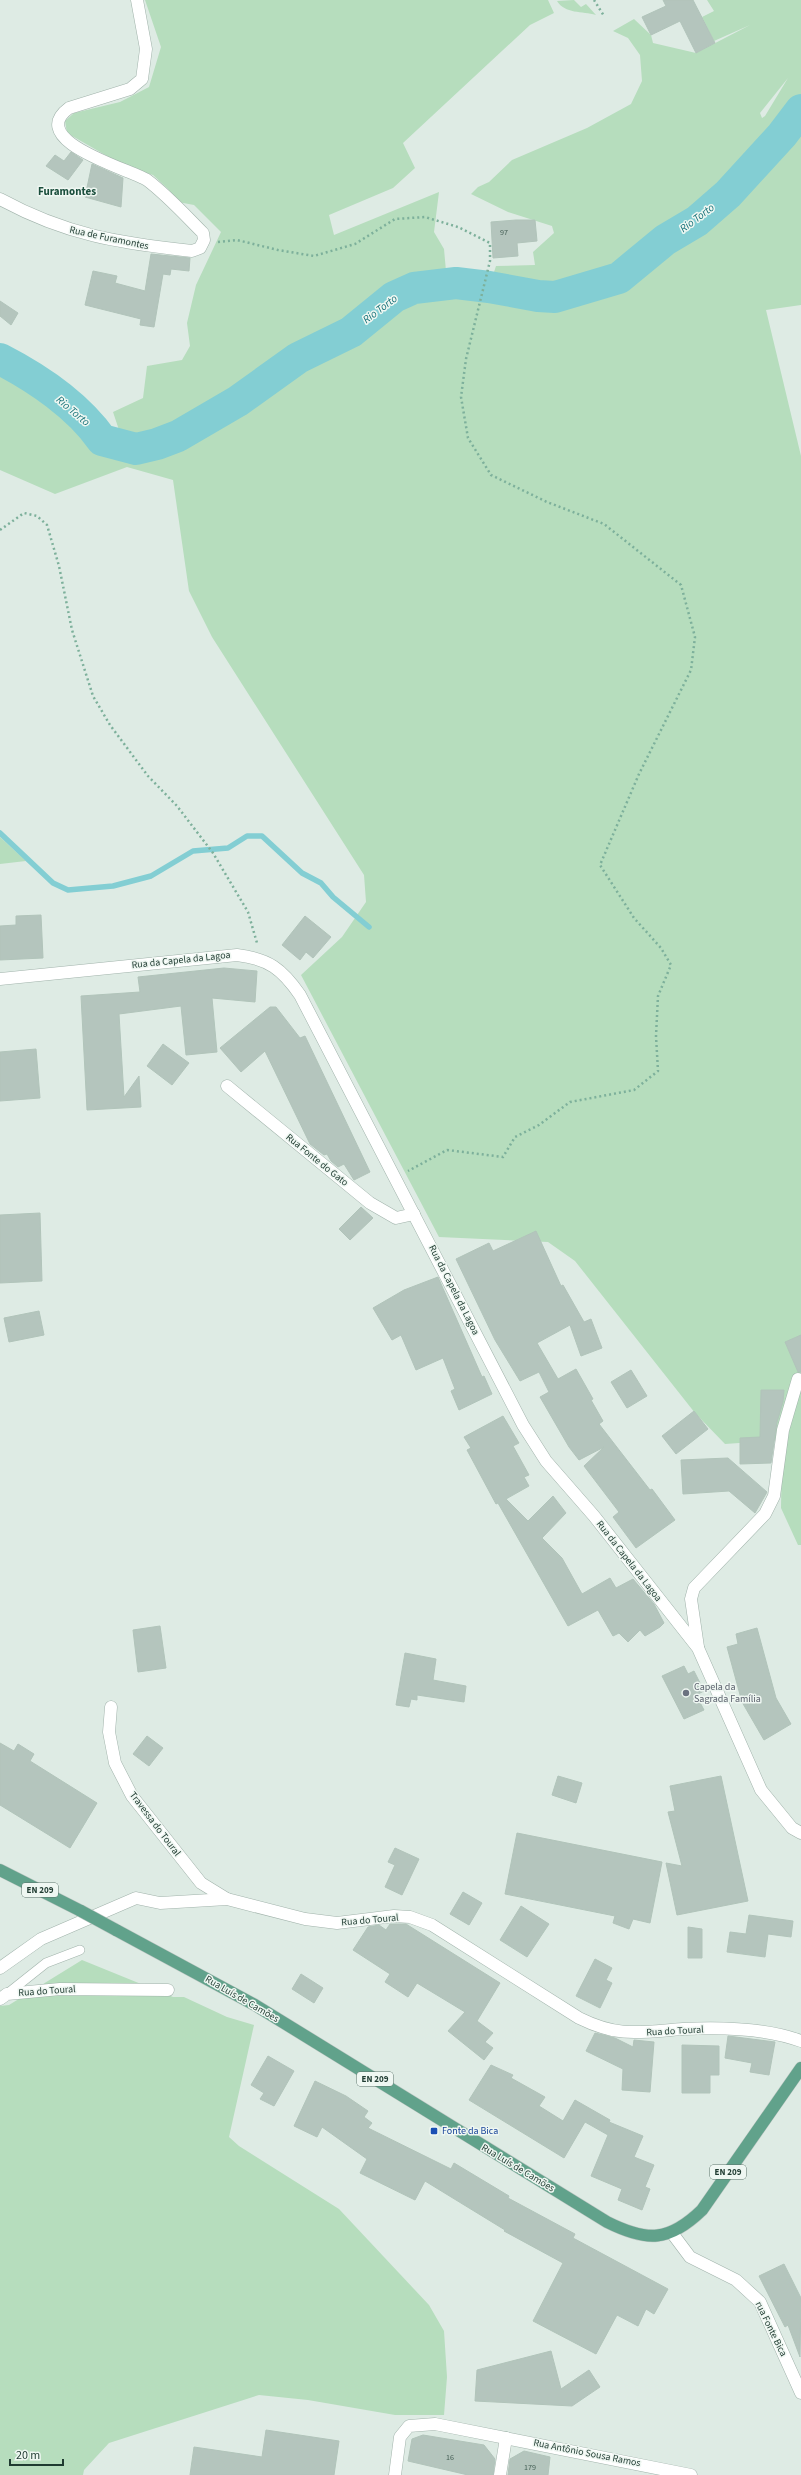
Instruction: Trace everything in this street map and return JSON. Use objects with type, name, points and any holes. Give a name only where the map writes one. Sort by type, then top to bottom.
[{"type":"main road","name":"Rua Luís de Camões","points":[[0,1870],[81,1911],[255,2005],[607,2222],[630,2233],[650,2236],[672,2233],[689,2223],[702,2210],[801,2068]]},
{"type":"street","points":[[137,0],[146,49],[142,79],[130,89],[69,108],[61,114],[58,123],[59,129],[62,135],[91,156],[109,166],[146,180],[203,233],[202,244]]},
{"type":"street","name":"Rua de Furamontes","points":[[0,198],[30,215],[62,228],[108,240],[192,252],[202,244]]},
{"type":"street","name":"Rua da Capela da Lagoa","points":[[0,979],[237,955],[258,958],[283,973],[300,995],[523,1425],[546,1461],[594,1516],[698,1648],[761,1790],[792,1828],[801,1833]]},
{"type":"street","name":"Rua Fonte do Gato","points":[[227,1086],[370,1203],[396,1218],[414,1214]]},
{"type":"street","points":[[698,1648],[691,1599],[694,1588],[765,1514],[774,1496],[783,1430],[798,1379]]},
{"type":"street","name":"Travessa do Toural","points":[[111,1707],[109,1732],[115,1764],[132,1796],[201,1883],[227,1899]]},
{"type":"street","name":"Rua do Toural","points":[[0,1968],[41,1938],[136,1898],[160,1903],[227,1899],[304,1918],[337,1923],[394,1916],[410,1917],[432,1925],[579,2018],[599,2028],[641,2033],[684,2029],[778,2033],[801,2041]]},
{"type":"street","name":"Rua do Toural","points":[[4,1996],[60,1989],[168,1990]]},
{"type":"street","name":"rua Fonte Bica","points":[[672,2233],[690,2257],[736,2280],[760,2302],[801,2393]]},
{"type":"street","name":"Rua Antônio Sousa Ramos","points":[[395,2475],[400,2437],[409,2426],[435,2424],[657,2471],[691,2475]]},
{"type":"street","points":[[500,2475],[506,2438]]},
{"type":"lane","points":[[4,1996],[46,1962],[80,1950]]},
{"type":"path","points":[[594,0],[604,16]]},
{"type":"path","points":[[202,244],[237,240],[278,250],[314,256],[355,244],[395,219],[425,217],[482,237],[490,243],[490,260],[466,359],[461,397],[468,438],[491,475],[547,502],[604,524],[681,585],[695,637],[691,670],[639,774],[600,865],[634,918],[661,948],[671,965],[658,996],[656,1036],[658,1072],[634,1090],[570,1102],[539,1125],[515,1137],[503,1157],[447,1150],[395,1178]]},
{"type":"path","points":[[0,530],[24,513],[37,516],[47,525],[59,566],[72,630],[93,696],[110,725],[148,776],[176,806],[213,853],[248,912],[257,945],[258,958]]},
{"type":"green space","points":[[145,0],[548,0],[554,13],[530,25],[403,143],[415,168],[393,188],[329,215],[334,235],[439,192],[434,232],[444,249],[446,271],[494,272],[496,266],[535,265],[533,252],[554,233],[552,226],[508,212],[471,194],[478,187],[489,182],[512,160],[587,128],[631,104],[642,81],[640,55],[628,38],[613,31],[634,19],[651,35],[653,43],[696,53],[750,25],[714,41],[702,17],[714,11],[707,0],[801,0],[801,305],[766,310],[801,456],[801,1545],[798,1545],[781,1508],[782,1440],[725,1444],[695,1413],[575,1261],[548,1242],[439,1237],[301,975],[342,937],[366,902],[364,875],[212,637],[189,591],[173,480],[127,467],[55,494],[0,470],[0,362],[55,396],[80,418],[100,442],[117,448],[135,451],[154,448],[174,441],[197,430],[298,361],[360,329],[389,305],[405,295],[423,288],[441,286],[489,289],[492,280],[461,276],[391,286],[361,313],[311,343],[289,351],[237,392],[189,419],[162,439],[122,439],[113,412],[143,398],[147,366],[182,360],[190,346],[187,323],[196,285],[221,232],[194,205],[178,202],[168,189],[153,175],[126,167],[67,133],[65,121],[74,113],[120,102],[149,87],[161,47]],"holes":[[[788,78],[765,116],[762,118],[760,113]]]},
{"type":"green space","points":[[574,0],[581,7],[586,4],[596,15],[569,10],[560,5],[557,1]]},
{"type":"green space","points":[[0,837],[26,861],[0,864]]},
{"type":"green space","points":[[82,1960],[173,1997],[184,1997],[227,2017],[254,2025],[229,2137],[239,2146],[339,2209],[429,2305],[444,2331],[447,2377],[444,2415],[395,2415],[308,2400],[259,2395],[109,2443],[84,2470],[83,2475],[0,2475],[0,2006],[9,2005]]},
{"type":"building","points":[[663,0],[693,0],[715,43],[696,53],[680,21],[651,35],[642,17],[666,6]]},
{"type":"building","points":[[71,152],[83,160],[68,180],[46,166],[55,155],[64,161]]},
{"type":"building","points":[[92,164],[123,178],[121,207],[85,197]]},
{"type":"building","points":[[535,220],[537,241],[517,243],[518,256],[493,258],[491,222]]},
{"type":"building","points":[[151,254],[190,258],[189,271],[171,269],[170,275],[163,274],[154,327],[140,325],[141,319],[85,305],[93,271],[117,276],[115,283],[145,291]]},
{"type":"building","points":[[0,301],[18,313],[11,325],[0,316]]},
{"type":"building","points":[[41,915],[43,958],[0,960],[0,926],[16,925],[16,916]]},
{"type":"building","points":[[305,916],[331,937],[313,958],[306,952],[300,960],[282,945]]},
{"type":"building","points":[[224,968],[257,971],[255,1002],[212,998],[217,1052],[186,1055],[181,1006],[119,1014],[124,1097],[139,1076],[141,1107],[87,1110],[81,996],[140,992],[138,977]]},
{"type":"building","points":[[270,1007],[276,1007],[300,1038],[305,1036],[370,1172],[354,1180],[344,1164],[338,1167],[331,1161],[327,1154],[324,1155],[310,1144],[265,1051],[241,1072],[220,1048]]},
{"type":"building","points":[[163,1044],[189,1063],[172,1085],[147,1066]]},
{"type":"building","points":[[36,1049],[40,1098],[0,1101],[0,1052]]},
{"type":"building","points":[[361,1207],[373,1218],[350,1240],[339,1229]]},
{"type":"building","points":[[40,1213],[42,1281],[0,1283],[0,1215]]},
{"type":"building","points":[[536,1231],[561,1286],[563,1285],[584,1322],[591,1319],[602,1348],[581,1356],[570,1325],[537,1343],[558,1379],[576,1369],[593,1399],[591,1400],[603,1421],[599,1424],[650,1490],[652,1489],[675,1520],[636,1548],[613,1517],[619,1512],[584,1466],[604,1447],[579,1460],[569,1447],[540,1397],[549,1392],[539,1372],[520,1381],[495,1340],[456,1259],[489,1243],[493,1251]]},
{"type":"building","points":[[438,1277],[482,1377],[484,1376],[492,1394],[459,1410],[451,1391],[455,1389],[443,1358],[416,1370],[401,1335],[392,1340],[373,1308],[404,1290]]},
{"type":"building","points":[[39,1311],[44,1335],[9,1342],[4,1318]]},
{"type":"building","points":[[801,1335],[801,1372],[798,1372],[785,1342]]},
{"type":"building","points":[[631,1370],[647,1396],[627,1408],[611,1382]]},
{"type":"building","points":[[761,1390],[784,1390],[783,1402],[777,1422],[771,1463],[740,1464],[740,1438],[760,1437]]},
{"type":"building","points":[[694,1411],[708,1429],[676,1454],[662,1436]]},
{"type":"building","points":[[503,1416],[519,1443],[513,1446],[529,1475],[524,1477],[529,1486],[506,1499],[528,1521],[553,1496],[566,1513],[542,1538],[562,1558],[582,1594],[610,1578],[616,1588],[633,1579],[654,1604],[664,1623],[660,1627],[645,1636],[640,1630],[628,1642],[619,1633],[613,1636],[598,1610],[568,1626],[498,1503],[496,1504],[467,1450],[471,1448],[464,1437]]},
{"type":"building","points":[[728,1458],[767,1492],[755,1513],[729,1491],[683,1494],[681,1460]]},
{"type":"building","points":[[160,1626],[166,1668],[138,1672],[133,1630]]},
{"type":"building","points":[[757,1628],[776,1698],[791,1724],[764,1740],[742,1702],[727,1647],[738,1644],[736,1634]]},
{"type":"building","points":[[405,1653],[436,1659],[433,1680],[466,1686],[464,1702],[417,1695],[417,1700],[411,1699],[409,1707],[396,1705]]},
{"type":"building","name":"Capela da Sagrada Família","points":[[684,1666],[688,1674],[694,1671],[704,1691],[696,1695],[704,1710],[684,1719],[662,1676]]},
{"type":"building","points":[[147,1736],[163,1748],[149,1766],[133,1754]]},
{"type":"building","points":[[0,1743],[14,1751],[18,1744],[34,1754],[30,1761],[97,1803],[70,1848],[0,1805]]},
{"type":"building","points":[[558,1776],[582,1783],[576,1803],[552,1795]]},
{"type":"building","points":[[721,1776],[748,1901],[677,1915],[666,1863],[682,1866],[668,1812],[675,1811],[670,1786]]},
{"type":"building","points":[[517,1833],[662,1862],[650,1923],[633,1919],[629,1929],[613,1923],[615,1916],[505,1894]]},
{"type":"building","points":[[395,1848],[419,1859],[402,1895],[385,1887],[395,1865],[388,1862]]},
{"type":"building","points":[[463,1892],[482,1903],[469,1925],[450,1914]]},
{"type":"building","points":[[521,1906],[549,1924],[527,1957],[500,1940]]},
{"type":"building","points":[[749,1915],[793,1921],[791,1937],[768,1934],[765,1957],[727,1952],[730,1932],[746,1934]]},
{"type":"building","points":[[390,1924],[406,1924],[500,1983],[477,2021],[493,2033],[485,2042],[493,2048],[484,2060],[448,2031],[465,2012],[417,1983],[408,1997],[385,1982],[390,1974],[353,1950],[368,1927],[379,1925],[386,1930]]},
{"type":"building","points":[[688,1927],[702,1929],[702,1958],[688,1958]]},
{"type":"building","points":[[595,1959],[612,1968],[606,1980],[612,1983],[600,2008],[576,1996]]},
{"type":"building","points":[[301,1974],[323,1988],[314,2003],[292,1989]]},
{"type":"building","points":[[595,2033],[615,2038],[633,2047],[634,2040],[654,2042],[650,2092],[622,2090],[623,2069],[586,2051]]},
{"type":"building","points":[[728,2036],[775,2042],[769,2075],[750,2072],[752,2063],[725,2058]]},
{"type":"building","points":[[682,2045],[719,2046],[719,2075],[710,2075],[710,2093],[682,2093]]},
{"type":"building","points":[[268,2056],[294,2071],[274,2106],[260,2099],[264,2093],[251,2085]]},
{"type":"building","points":[[491,2065],[513,2075],[511,2078],[545,2097],[539,2106],[563,2121],[575,2100],[610,2120],[609,2122],[643,2136],[634,2157],[654,2165],[645,2187],[650,2189],[642,2210],[618,2200],[622,2189],[591,2176],[608,2135],[585,2122],[564,2158],[469,2100]]},
{"type":"building","points":[[315,2081],[346,2096],[368,2111],[364,2117],[372,2123],[368,2128],[451,2169],[454,2163],[509,2196],[508,2198],[575,2234],[573,2238],[668,2289],[654,2314],[646,2309],[638,2326],[617,2315],[596,2354],[533,2321],[563,2263],[504,2231],[505,2230],[425,2181],[415,2200],[360,2173],[367,2159],[322,2127],[317,2137],[294,2126]]},
{"type":"building","points":[[784,2264],[801,2298],[800,2357],[788,2325],[785,2327],[759,2276]]},
{"type":"building","points":[[551,2351],[561,2389],[589,2370],[600,2387],[572,2406],[475,2401],[477,2370]]},
{"type":"building","points":[[266,2430],[339,2441],[334,2475],[190,2475],[194,2447],[262,2457]]},
{"type":"building","points":[[423,2435],[484,2445],[495,2459],[493,2475],[468,2475],[408,2461],[412,2439]]},
{"type":"building","points":[[524,2451],[550,2457],[548,2475],[508,2475],[510,2459]]},
{"type":"waterway","name":"Rio Torto","points":[[0,359],[42,384],[69,404],[102,440],[136,449],[157,444],[178,436],[238,401],[298,358],[351,332],[394,297],[414,288],[456,283],[489,287],[538,296],[555,297],[619,278],[665,240],[697,221],[728,194],[782,135],[801,110]]},
{"type":"waterway","points":[[0,833],[53,883],[68,890],[113,886],[151,876],[193,851],[228,848],[247,836],[262,836],[302,873],[321,883],[333,897],[369,927]]},
{"type":"place","name":"Capela da Sagrada Família","points":[[686,1693]]},
{"type":"place","name":"Fonte da Bica","points":[[434,2131]]},
{"type":"district","name":"Furamontes","points":[[67,191]]}]
